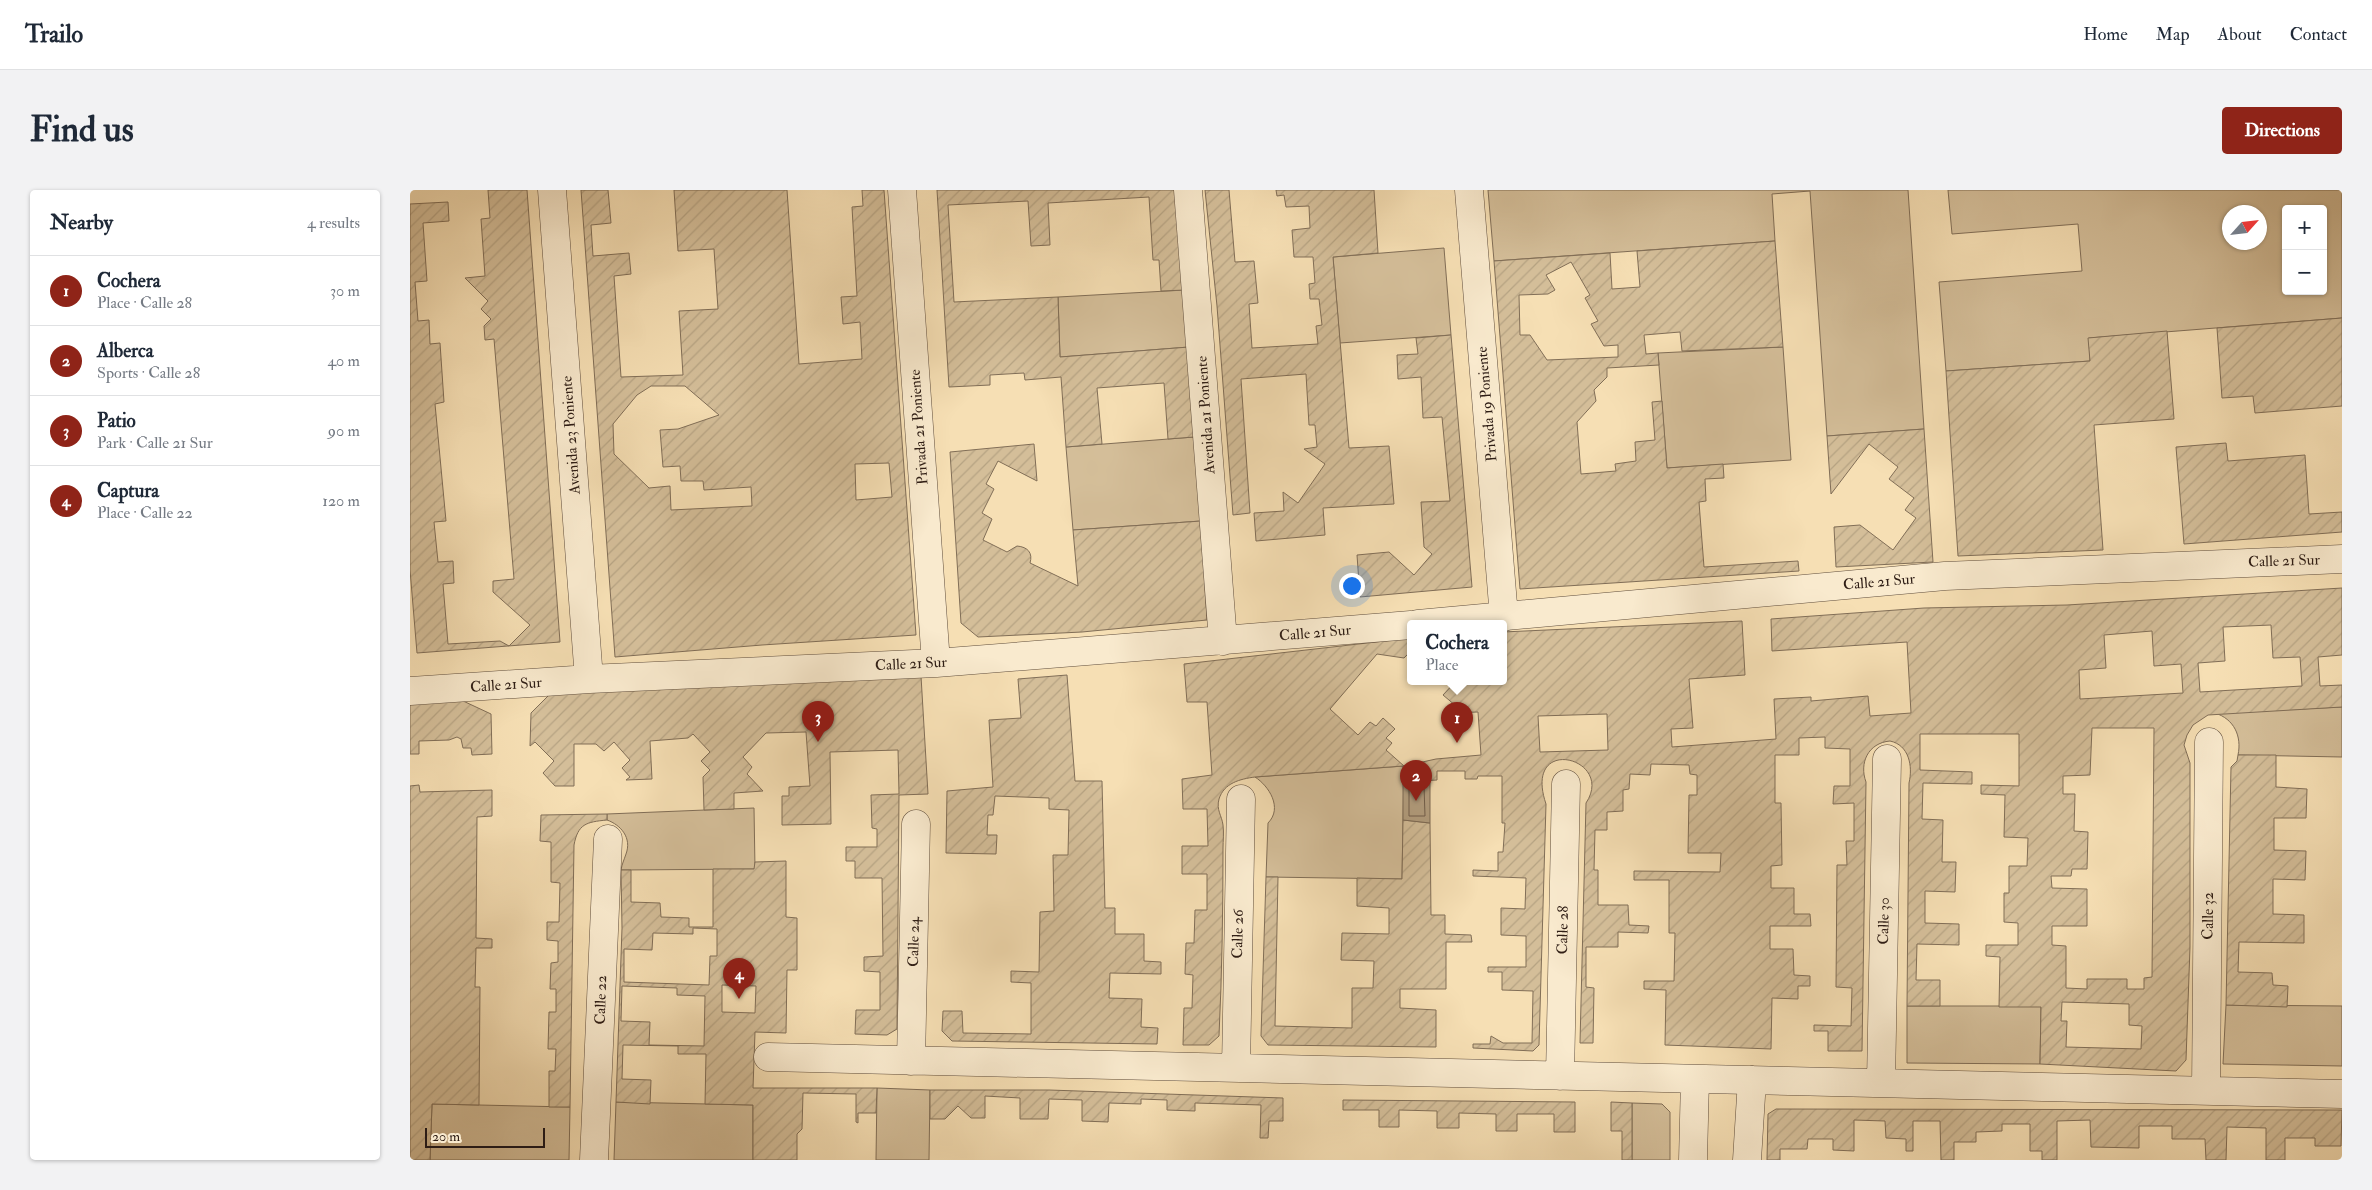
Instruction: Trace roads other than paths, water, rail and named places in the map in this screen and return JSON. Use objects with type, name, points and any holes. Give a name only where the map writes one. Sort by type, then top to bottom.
[{"type":"street","name":"Avenida 23 Poniente","points":[[552,190],[589,679]]},
{"type":"street","name":"Privada 21 Poniente","points":[[902,190],[936,663]]},
{"type":"street","name":"Avenida 21 Poniente","points":[[1188,190],[1223,640]]},
{"type":"street","name":"Privada 19 Poniente","points":[[1469,190],[1504,617]]},
{"type":"street","name":"Calle 21 Sur","points":[[1467,620],[1945,576],[2342,559]]},
{"type":"street","name":"Calle 21 Sur","points":[[410,691],[589,679],[936,663],[1407,625]]},
{"type":"street","name":"Calle 32","points":[[2206,1090],[2209,742]]},
{"type":"street","name":"Calle 30","points":[[1881,1083],[1887,759]]},
{"type":"street","name":"Calle 28","points":[[1560,1076],[1566,784]]},
{"type":"street","name":"Calle 26","points":[[1236,1068],[1240,799]]},
{"type":"street","name":"Calle 24","points":[[911,1061],[916,824]]},
{"type":"street","name":"Calle 22","points":[[594,1160],[608,839]]},
{"type":"street","points":[[768,1057],[2342,1094]]},
{"type":"street","points":[[1693,1160],[1695,1079]]},
{"type":"street","points":[[1747,1160],[1752,1080]]},
{"type":"water","points":[[1430,780],[1430,823],[1403,820],[1403,782]]},
{"type":"place","name":"Patio","points":[[818,742]]},
{"type":"place","name":"Cochera","points":[[1457,743]]},
{"type":"place","name":"Alberca","points":[[1416,801]]},
{"type":"place","name":"Captura","points":[[739,999]]}]
